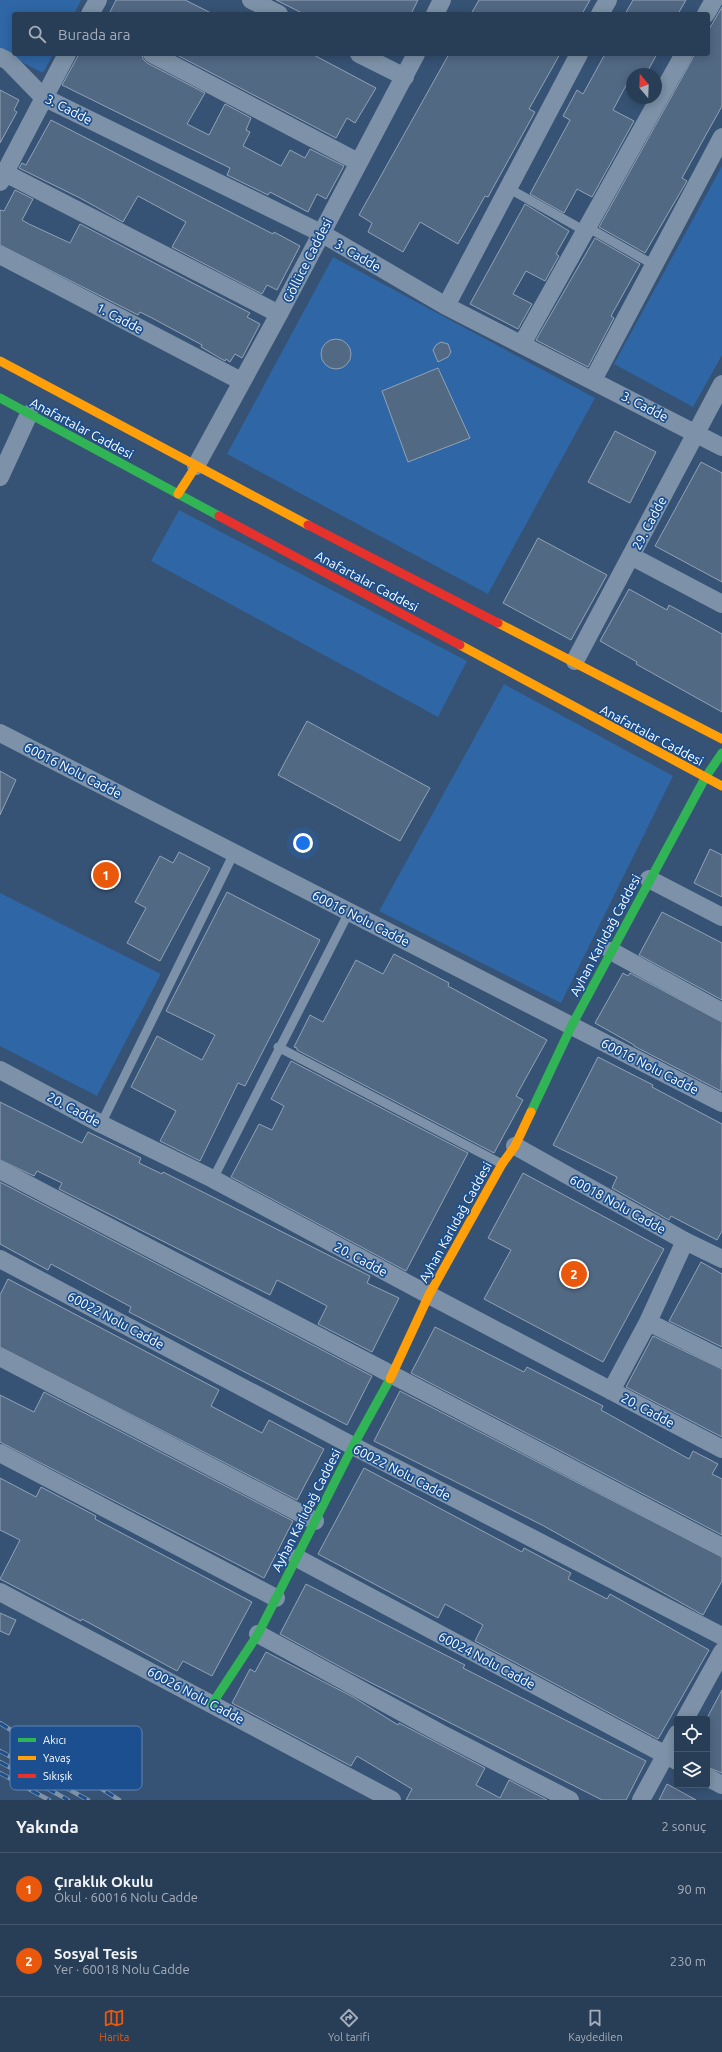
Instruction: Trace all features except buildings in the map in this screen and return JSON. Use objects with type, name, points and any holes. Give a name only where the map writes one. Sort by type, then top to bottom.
[{"type":"main road","name":"Anafartalar Caddesi","points":[[0,361],[196,466],[575,661],[722,739]]},
{"type":"main road","name":"Anafartalar Caddesi","points":[[0,398],[722,786]]},
{"type":"main road","points":[[178,494],[196,466]]},
{"type":"main road","name":"Ayhan Karlıdağ Caddesi","points":[[212,1704],[258,1634],[353,1446],[393,1374],[429,1295],[502,1164],[515,1146],[572,1025],[705,778],[722,753]]},
{"type":"street","points":[[91,12],[98,0]]},
{"type":"street","points":[[251,0],[275,12]]},
{"type":"street","points":[[436,12],[442,0]]},
{"type":"street","points":[[601,12],[608,0]]},
{"type":"street","points":[[707,12],[714,0]]},
{"type":"street","points":[[66,56],[2,177],[279,314]]},
{"type":"street","points":[[156,56],[358,162]]},
{"type":"street","points":[[363,56],[405,77]]},
{"type":"street","name":"Göllüce Caddesi","points":[[196,466],[279,314],[415,56]]},
{"type":"street","points":[[446,306],[578,56]]},
{"type":"street","points":[[522,344],[683,56]]},
{"type":"street","name":"3. Cadde","points":[[3,64],[44,96],[321,233],[446,306],[696,432],[722,447]]},
{"type":"street","points":[[593,380],[722,137]]},
{"type":"street","name":"1. Cadde","points":[[0,255],[241,382]]},
{"type":"street","name":"29. Cadde","points":[[575,661],[722,384]]},
{"type":"street","points":[[0,477],[29,414]]},
{"type":"street","points":[[631,556],[722,604]]},
{"type":"street","name":"60016 Nolu Cadde","points":[[0,733],[722,1103]]},
{"type":"street","points":[[650,879],[722,917]]},
{"type":"street","points":[[612,951],[722,1012]]},
{"type":"street","name":"20. Cadde","points":[[0,1070],[101,1124],[213,1179],[429,1295],[722,1449]]},
{"type":"street","name":"60018 Nolu Cadde","points":[[515,1146],[685,1241],[722,1259]]},
{"type":"street","points":[[0,1170],[722,1547]]},
{"type":"street","points":[[611,1391],[648,1322],[685,1241]]},
{"type":"street","name":"60022 Nolu Cadde","points":[[0,1259],[353,1446],[722,1636]]},
{"type":"street","points":[[648,1322],[722,1359]]},
{"type":"street","points":[[0,1357],[315,1521]]},
{"type":"street","points":[[0,1453],[276,1598]]},
{"type":"street","name":"60024 Nolu Cadde","points":[[297,1558],[671,1758]]},
{"type":"street","name":"60026 Nolu Cadde","points":[[0,1592],[392,1800]]},
{"type":"street","points":[[258,1634],[440,1733],[570,1800]]},
{"type":"street","points":[[687,1716],[722,1652]]},
{"type":"street","points":[[641,1800],[671,1758],[674,1746]]},
{"type":"street","points":[[710,1779],[722,1785]]},
{"type":"lane","points":[[508,188],[654,265]]},
{"type":"lane","points":[[101,1124],[234,853]]},
{"type":"lane","points":[[213,1179],[278,1047],[349,912]]},
{"type":"lane","points":[[278,1047],[502,1164]]},
{"type":"shaded area","points":[[0,0],[81,0],[75,12],[12,12],[12,56],[52,56],[43,73],[0,51]]},
{"type":"shaded area","points":[[722,166],[722,355],[693,407],[614,364]]},
{"type":"shaded area","points":[[333,257],[595,398],[488,594],[227,454]]},
{"type":"shaded area","points":[[179,510],[467,661],[438,717],[151,561]]},
{"type":"shaded area","points":[[504,684],[673,776],[561,1003],[379,911]]},
{"type":"shaded area","points":[[0,893],[161,974],[97,1096],[0,1046]]},
{"type":"railway","points":[[0,1723],[10,1729]]},
{"type":"railway","points":[[0,1751],[10,1757]]},
{"type":"railway","points":[[0,1762],[10,1768]]},
{"type":"railway","points":[[0,1773],[10,1779]]},
{"type":"railway","points":[[31,1790],[49,1800]]},
{"type":"railway","points":[[50,1790],[68,1800]]},
{"type":"railway","points":[[70,1790],[88,1800]]},
{"type":"railway","points":[[104,1790],[119,1800]]},
{"type":"traffic: fast","points":[[0,398],[219,516]]},
{"type":"traffic: fast","points":[[531,1112],[572,1025],[705,778],[722,753]]},
{"type":"traffic: fast","points":[[212,1704],[258,1634],[353,1446],[390,1379]]},
{"type":"traffic: slow","points":[[0,361],[308,525]]},
{"type":"traffic: slow","points":[[178,494],[196,466]]},
{"type":"traffic: slow","points":[[498,623],[722,739]]},
{"type":"traffic: slow","points":[[460,645],[722,786]]},
{"type":"traffic: slow","points":[[390,1379],[429,1295],[502,1164],[515,1146],[531,1112]]},
{"type":"traffic: jam","points":[[219,516],[460,645]]},
{"type":"traffic: jam","points":[[308,525],[498,623]]},
{"type":"place","name":"Çıraklık Okulu","points":[[106,875]]},
{"type":"place","name":"Sosyal Tesis","points":[[574,1274]]}]
